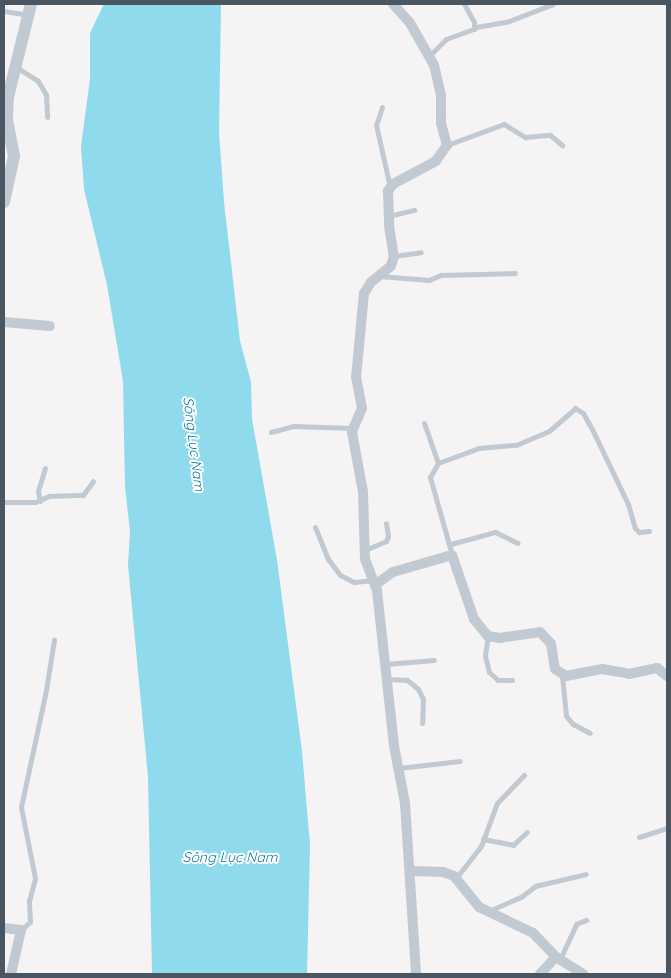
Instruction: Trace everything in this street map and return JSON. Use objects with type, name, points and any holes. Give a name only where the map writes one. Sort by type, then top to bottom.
[{"type":"street","points":[[393,4],[410,23],[429,56],[441,95],[442,123],[447,145],[436,161],[390,188],[388,216],[394,256],[391,266],[378,276],[364,293],[356,377],[362,408],[354,428],[363,492],[366,568],[374,582],[412,871],[416,974]]},
{"type":"street","points":[[4,202],[14,166],[7,111],[30,9]]},
{"type":"street","points":[[4,322],[50,326]]},
{"type":"street","points":[[374,582],[392,572],[452,554],[474,619],[488,636],[499,638],[540,632],[549,638],[555,669],[562,675],[602,669],[629,674],[657,668],[667,676]]},
{"type":"street","points":[[412,871],[443,872],[456,878],[486,912],[533,933],[558,958],[583,974]]},
{"type":"street","points":[[4,928],[21,930],[11,974]]},
{"type":"street","points":[[540,974],[558,958]]},
{"type":"lane","points":[[464,4],[476,26]]},
{"type":"lane","points":[[429,56],[446,39],[476,26],[509,21],[553,4]]},
{"type":"lane","points":[[4,11],[30,9]]},
{"type":"lane","points":[[16,67],[38,80],[46,95],[46,117]]},
{"type":"lane","points":[[382,107],[376,125],[390,188]]},
{"type":"lane","points":[[447,145],[504,124],[525,137],[550,135],[562,145]]},
{"type":"lane","points":[[388,216],[414,210]]},
{"type":"lane","points":[[394,256],[421,252]]},
{"type":"lane","points":[[378,276],[429,280],[441,275],[515,273]]},
{"type":"lane","points":[[452,554],[451,544],[430,477],[438,463],[479,448],[516,445],[549,432],[577,408],[592,429],[628,504],[635,528],[639,532],[649,531]]},
{"type":"lane","points":[[424,424],[438,463]]},
{"type":"lane","points":[[271,432],[293,426],[354,428]]},
{"type":"lane","points":[[40,501],[38,492],[45,468]]},
{"type":"lane","points":[[4,502],[40,501],[49,496],[83,495],[93,481]]},
{"type":"lane","points":[[364,551],[386,541],[386,523]]},
{"type":"lane","points":[[315,527],[328,559],[340,575],[354,582],[374,582]]},
{"type":"lane","points":[[451,544],[495,532],[518,544]]},
{"type":"lane","points":[[488,636],[485,656],[490,672],[498,680],[512,680]]},
{"type":"lane","points":[[21,930],[30,922],[29,901],[35,878],[21,807],[46,690],[54,640]]},
{"type":"lane","points":[[386,664],[434,660]]},
{"type":"lane","points":[[562,675],[566,716],[573,724],[590,733]]},
{"type":"lane","points":[[388,679],[407,680],[418,689],[423,699],[422,723]]},
{"type":"lane","points":[[398,768],[460,761]]},
{"type":"lane","points":[[456,878],[472,860],[483,839],[497,803],[524,776]]},
{"type":"lane","points":[[639,837],[667,828]]},
{"type":"lane","points":[[483,839],[513,845],[527,832]]},
{"type":"lane","points":[[486,912],[521,897],[535,886],[586,874]]},
{"type":"lane","points":[[558,958],[576,924],[586,920]]},
{"type":"water","name":"Sông Lục Nam","points":[[104,4],[221,4],[219,132],[224,202],[240,341],[251,382],[252,419],[277,560],[302,751],[310,845],[307,974],[152,974],[148,777],[128,565],[130,531],[125,487],[123,381],[107,285],[84,189],[81,146],[90,79],[90,33]]}]
